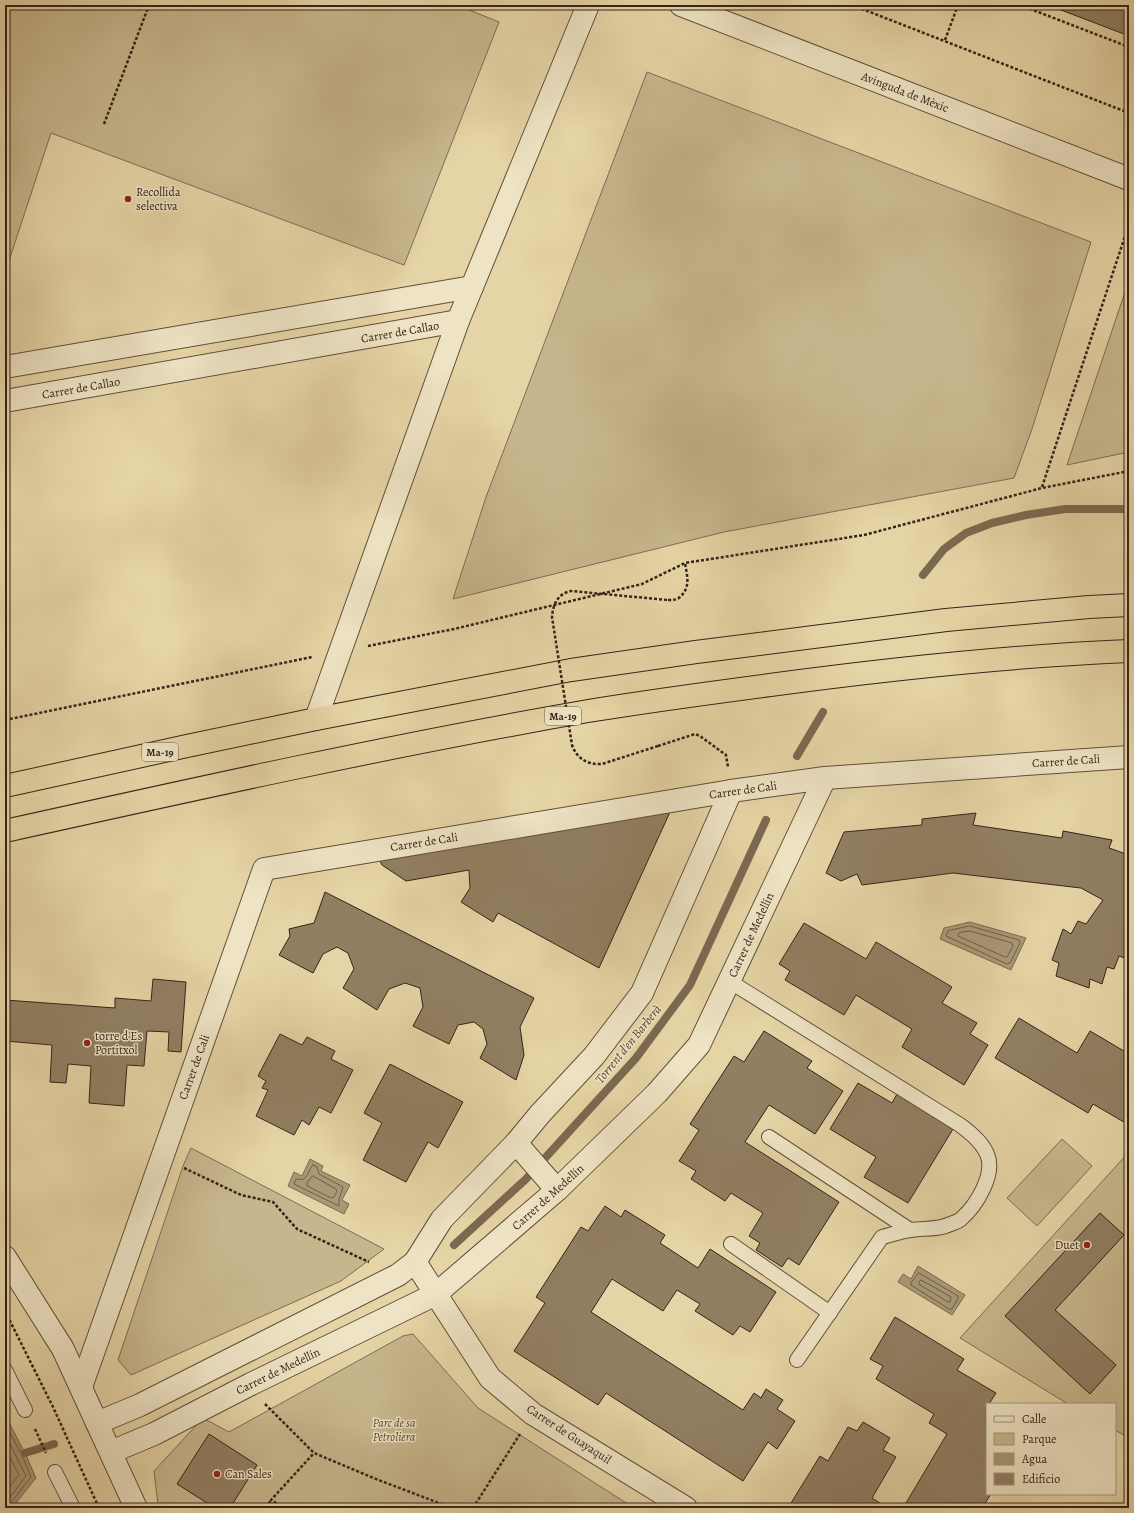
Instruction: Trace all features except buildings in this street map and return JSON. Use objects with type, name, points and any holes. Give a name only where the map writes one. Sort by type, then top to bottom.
[{"type":"highway","name":"Ma-19","points":[[5,786],[316,719],[571,670],[688,653],[946,620],[1089,607],[1129,605]]},
{"type":"highway","name":"Ma-19","points":[[5,831],[310,765],[453,736],[590,711],[793,682],[966,661],[1129,651]]},
{"type":"street","points":[[316,719],[458,322],[588,5]]},
{"type":"street","name":"Avinguda de Mèxic","points":[[681,5],[1129,179]]},
{"type":"street","points":[[5,367],[472,287]]},
{"type":"street","name":"Carrer de Callao","points":[[5,401],[458,322]]},
{"type":"street","name":"Carrer de Cali","points":[[80,1387],[264,869],[731,791],[825,778],[1129,757]]},
{"type":"street","name":"Carrer de Medellín","points":[[109,1449],[154,1434],[251,1384],[436,1294],[557,1190],[657,1093],[700,1045],[825,778]]},
{"type":"street","points":[[97,1422],[140,1405],[398,1275],[415,1262],[442,1219],[516,1143],[540,1114],[594,1056],[642,992],[731,791]]},
{"type":"street","points":[[516,1143],[557,1190]]},
{"type":"street","points":[[5,1257],[63,1349],[136,1508]]},
{"type":"street","name":"Carrer de Guayaquil","points":[[415,1262],[490,1378],[533,1414],[686,1508]]},
{"type":"lane","points":[[729,981],[960,1125],[980,1143],[988,1155],[989,1172],[982,1191],[971,1209],[960,1220],[946,1226],[910,1230],[882,1237],[797,1360]]},
{"type":"lane","points":[[769,1137],[910,1230]]},
{"type":"lane","points":[[731,1244],[830,1313]]},
{"type":"lane","points":[[5,1370],[25,1410]]},
{"type":"lane","points":[[54,1472],[73,1508]]},
{"type":"path","points":[[104,124],[149,5]]},
{"type":"path","points":[[852,5],[1129,113]]},
{"type":"path","points":[[945,40],[958,5]]},
{"type":"path","points":[[1020,5],[1129,47]]},
{"type":"path","points":[[1042,488],[1129,224]]},
{"type":"path","points":[[5,720],[189,681],[454,629],[642,584],[685,563],[864,535],[1042,488],[1129,470]]},
{"type":"path","points":[[685,563],[688,584],[686,591],[679,598],[668,600],[566,592],[554,603],[552,617],[572,745],[578,757],[593,764],[602,764],[695,734],[726,754],[731,791]]},
{"type":"path","points":[[162,1158],[241,1195],[273,1202],[297,1229],[398,1275]]},
{"type":"path","points":[[5,1311],[53,1407],[100,1508]]},
{"type":"path","points":[[251,1384],[270,1410],[314,1453],[452,1508]]},
{"type":"path","points":[[25,1410],[54,1472]]},
{"type":"path","points":[[473,1508],[533,1414]]},
{"type":"path","points":[[266,1508],[271,1500],[314,1453]]},
{"type":"path","points":[[271,1500],[285,1508]]},
{"type":"green space","points":[[5,5],[457,5],[499,22],[404,265],[51,133],[5,273]]},
{"type":"green space","points":[[647,72],[1091,242],[1032,429],[1014,478],[724,532],[453,599],[486,497]]},
{"type":"green space","points":[[1129,280],[1129,452],[1067,465]]},
{"type":"green space","points":[[1062,1139],[1092,1166],[1037,1226],[1007,1198]]},
{"type":"green space","points":[[191,1148],[384,1249],[341,1281],[131,1375],[118,1360],[183,1166]]},
{"type":"green space","name":"Duet","points":[[1129,1152],[1129,1438],[1116,1431],[1116,1403],[1066,1403],[960,1338]]},
{"type":"green space","name":"Parc de sa Petroliera","points":[[413,1334],[478,1408],[634,1508],[162,1508],[158,1505],[154,1471],[203,1418],[229,1432],[403,1336]]},
{"type":"water","points":[[970,922],[1026,938],[1011,970],[940,939],[944,928]]},
{"type":"water","points":[[310,1159],[323,1166],[321,1171],[350,1185],[342,1200],[349,1204],[344,1214],[288,1186],[294,1172],[302,1176]]},
{"type":"water","points":[[918,1266],[965,1295],[952,1315],[898,1282],[903,1274],[911,1279]]},
{"type":"water","points":[[5,1415],[36,1478],[12,1508],[5,1508]]},
{"type":"waterway","name":"Torrent d'en Barberà","points":[[923,575],[944,549],[966,533],[992,523],[1026,515],[1065,509],[1129,509]]},
{"type":"waterway","name":"Torrent d'en Barberà","points":[[797,756],[823,712]]},
{"type":"waterway","name":"Torrent d'en Barberà","points":[[454,1245],[526,1179],[636,1058],[690,985],[766,820]]},
{"type":"waterway","name":"Torrent d'en Barberà","points":[[25,1453],[54,1444]]},
{"type":"place","name":"Recollida selectiva","points":[[128,199]]},
{"type":"place","name":"torre d'Es Portitxol","points":[[87,1043]]},
{"type":"place","name":"Duet","points":[[1087,1245]]},
{"type":"place","name":"Can Sales","points":[[217,1474]]}]
